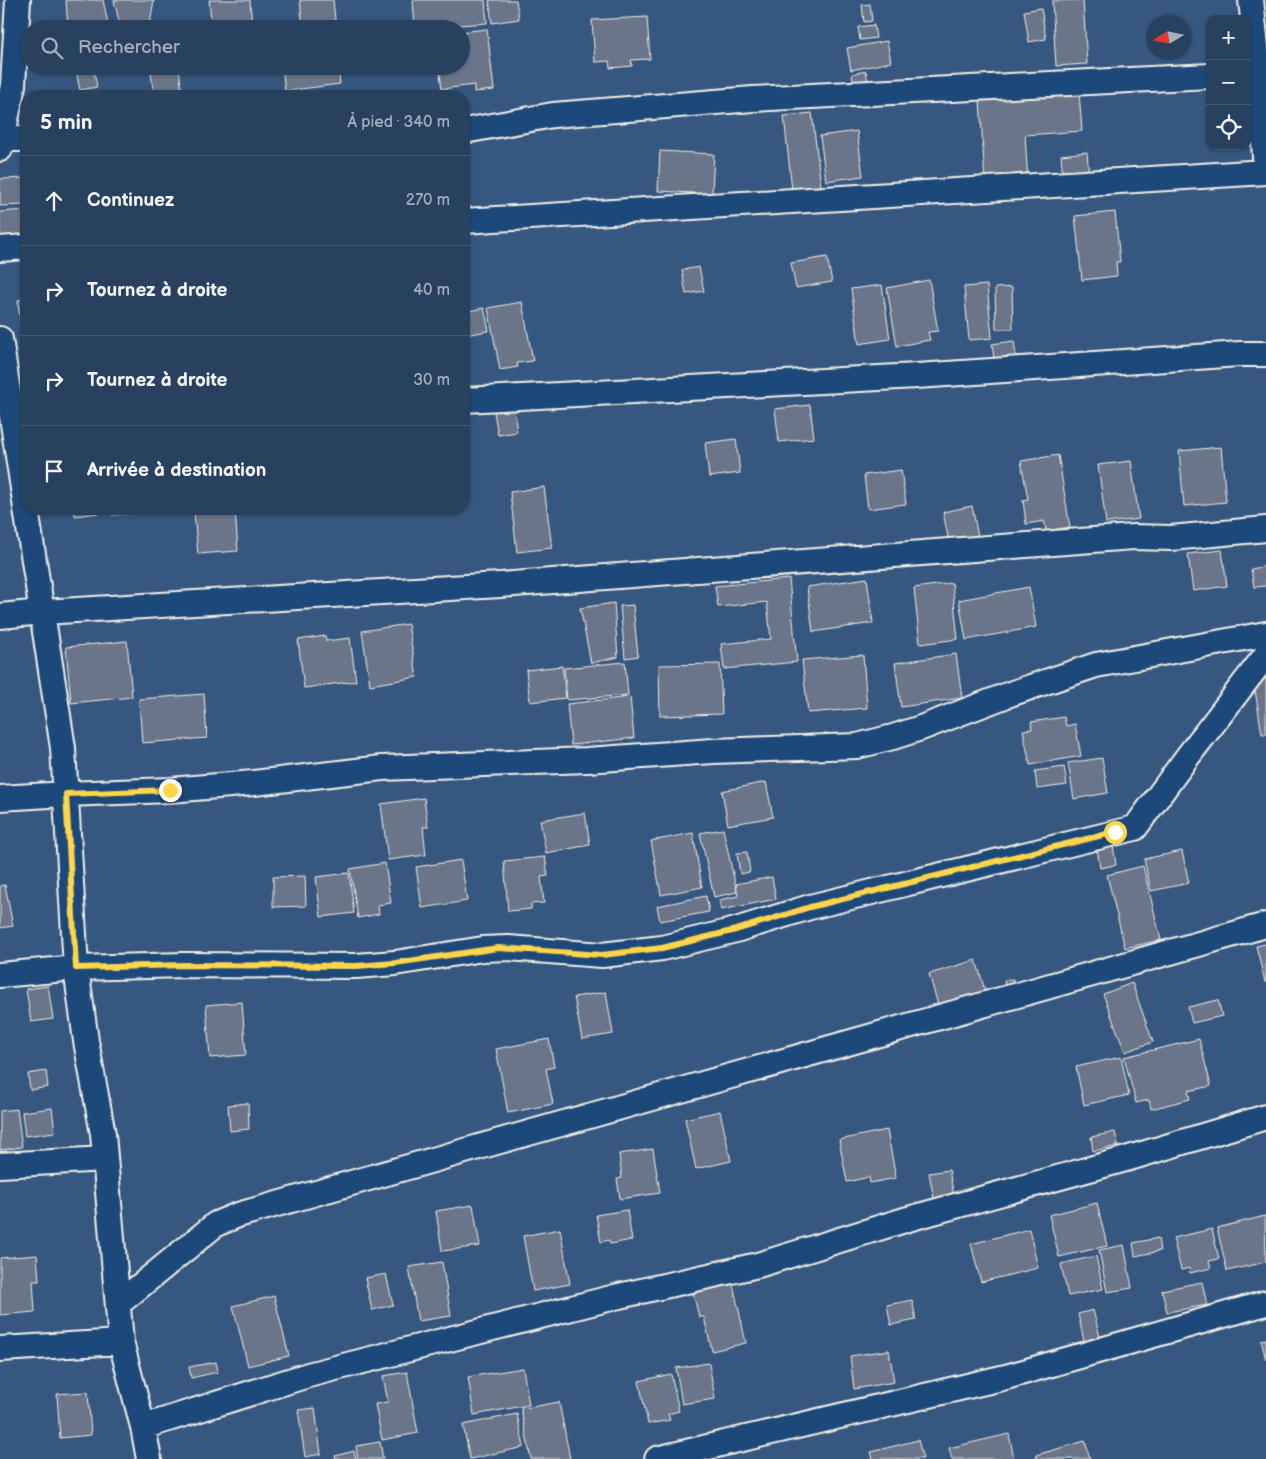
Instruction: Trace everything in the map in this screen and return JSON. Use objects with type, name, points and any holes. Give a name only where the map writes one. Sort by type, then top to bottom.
[{"type":"street","points":[[18,0],[13,85],[2,144],[20,140]]},
{"type":"street","points":[[470,220],[1266,171],[1251,0]]},
{"type":"street","points":[[470,130],[553,115],[753,100],[1206,76]]},
{"type":"street","points":[[0,248],[20,247]]},
{"type":"street","points":[[0,339],[20,467]]},
{"type":"street","points":[[470,400],[917,376],[1240,354],[1266,354]]},
{"type":"street","points":[[27,515],[63,748],[76,968],[86,1041],[103,1134],[121,1342],[143,1427],[149,1459]]},
{"type":"street","points":[[0,616],[500,585],[1133,537],[1171,538],[1266,529]]},
{"type":"street","points":[[0,798],[170,790],[254,783],[382,768],[586,760],[713,751],[856,746],[893,738],[1096,664],[1266,634]]},
{"type":"street","points":[[0,975],[76,968],[184,965],[356,966],[395,963],[498,948],[602,955],[662,948],[736,930],[810,907],[1135,828],[1266,655]]},
{"type":"street","points":[[118,1304],[216,1224],[238,1215],[1266,924]]},
{"type":"street","points":[[143,1427],[308,1375],[619,1296],[758,1265],[908,1219],[1126,1159],[1266,1117]]},
{"type":"street","points":[[0,1165],[105,1159]]},
{"type":"street","points":[[657,1459],[1006,1377],[1266,1303]]},
{"type":"street","points":[[0,1349],[121,1342]]},
{"type":"building","points":[[66,0],[103,0],[107,20],[67,20]]},
{"type":"building","points":[[114,0],[154,0],[151,20],[119,20]]},
{"type":"building","points":[[209,0],[250,0],[251,20],[211,20]]},
{"type":"building","points":[[300,0],[333,0],[335,20],[302,20]]},
{"type":"building","points":[[413,0],[485,0],[487,23],[470,24],[470,20],[414,20]]},
{"type":"building","points":[[489,0],[516,0],[519,19],[492,23]]},
{"type":"building","points":[[1083,0],[1087,64],[1056,66],[1052,1]]},
{"type":"building","points":[[870,4],[872,21],[864,22],[862,5]]},
{"type":"building","points":[[1041,8],[1046,39],[1029,42],[1024,11]]},
{"type":"building","points":[[647,17],[650,59],[631,60],[632,66],[610,68],[609,61],[595,62],[592,20]]},
{"type":"building","points":[[874,25],[876,38],[860,40],[858,27]]},
{"type":"building","points":[[487,29],[494,90],[474,92],[474,85],[442,89],[440,75],[470,75],[470,31]]},
{"type":"building","points":[[887,41],[891,62],[851,70],[847,48]]},
{"type":"building","points":[[866,71],[869,88],[855,91],[852,74]]},
{"type":"building","points":[[77,75],[95,75],[97,87],[80,90]]},
{"type":"building","points":[[151,75],[180,75],[181,90],[153,90]]},
{"type":"building","points":[[283,75],[339,75],[340,84],[285,90]]},
{"type":"building","points":[[1079,93],[1082,131],[1025,135],[1028,181],[985,183],[980,100]]},
{"type":"building","points":[[812,113],[821,186],[792,190],[784,116]]},
{"type":"building","points":[[857,131],[863,176],[826,181],[820,136]]},
{"type":"building","points":[[660,151],[714,154],[712,194],[658,191]]},
{"type":"building","points":[[1087,152],[1089,176],[1063,179],[1061,155]]},
{"type":"building","points":[[20,178],[20,205],[0,206],[0,179]]},
{"type":"building","points":[[20,210],[20,245],[0,246],[0,212]]},
{"type":"building","points":[[1115,212],[1120,262],[1116,262],[1117,276],[1082,280],[1075,216]]},
{"type":"building","points":[[827,257],[832,282],[796,288],[791,263]]},
{"type":"building","points":[[699,267],[704,291],[686,294],[682,270]]},
{"type":"building","points":[[929,280],[938,331],[928,332],[930,340],[897,346],[887,288]]},
{"type":"building","points":[[882,285],[890,339],[859,344],[851,289]]},
{"type":"building","points":[[987,285],[992,338],[969,340],[964,287]]},
{"type":"building","points":[[1012,287],[1013,329],[996,329],[995,288]]},
{"type":"building","points":[[18,300],[20,300],[20,322]]},
{"type":"building","points":[[522,302],[533,361],[517,363],[518,367],[500,370],[488,308]]},
{"type":"building","points":[[484,308],[489,331],[470,334],[470,311]]},
{"type":"building","points":[[1014,341],[1017,363],[995,366],[992,344]]},
{"type":"building","points":[[810,405],[814,438],[779,442],[775,409]]},
{"type":"building","points":[[514,409],[517,432],[498,435],[494,412]]},
{"type":"building","points":[[736,439],[740,473],[709,477],[705,443]]},
{"type":"building","points":[[1221,447],[1226,502],[1184,506],[1179,451]]},
{"type":"building","points":[[1058,455],[1070,527],[1046,531],[1044,521],[1026,524],[1023,500],[1028,499],[1021,461]]},
{"type":"building","points":[[1131,461],[1139,519],[1106,523],[1098,465]]},
{"type":"building","points":[[901,470],[906,504],[868,509],[864,475]]},
{"type":"building","points":[[544,487],[552,548],[517,552],[510,492]]},
{"type":"building","points":[[972,506],[978,537],[949,542],[943,512]]},
{"type":"building","points":[[194,515],[235,515],[238,551],[198,554]]},
{"type":"building","points":[[1222,550],[1227,586],[1193,591],[1188,554]]},
{"type":"building","points":[[1266,566],[1266,586],[1254,587],[1251,569]]},
{"type":"building","points":[[867,578],[873,623],[813,632],[807,587]]},
{"type":"building","points":[[789,579],[797,662],[724,669],[721,644],[771,639],[767,602],[718,607],[715,586]]},
{"type":"building","points":[[952,583],[958,639],[920,644],[914,588]]},
{"type":"building","points":[[1029,587],[1036,627],[966,640],[959,600]]},
{"type":"building","points":[[614,603],[618,657],[591,663],[580,608]]},
{"type":"building","points":[[633,605],[638,656],[625,658],[620,606]]},
{"type":"building","points":[[408,624],[417,677],[370,685],[362,631]]},
{"type":"building","points":[[325,636],[326,641],[350,638],[356,681],[304,688],[298,640]]},
{"type":"building","points":[[127,641],[132,697],[71,703],[66,647]]},
{"type":"building","points":[[956,654],[962,698],[901,707],[895,663]]},
{"type":"building","points":[[863,655],[867,708],[808,713],[802,660]]},
{"type":"building","points":[[625,662],[628,695],[567,700],[564,668]]},
{"type":"building","points":[[720,664],[722,714],[660,716],[659,665]]},
{"type":"building","points":[[562,666],[566,698],[530,702],[526,670]]},
{"type":"building","points":[[1266,676],[1266,734],[1262,734],[1253,678]]},
{"type":"building","points":[[204,694],[207,738],[142,743],[139,699]]},
{"type":"building","points":[[630,697],[634,738],[571,745],[567,704]]},
{"type":"building","points":[[1064,717],[1066,726],[1075,724],[1081,756],[1030,765],[1023,730],[1032,729],[1031,722]]},
{"type":"building","points":[[1102,758],[1108,793],[1074,799],[1068,763]]},
{"type":"building","points":[[1064,767],[1067,785],[1037,789],[1035,771]]},
{"type":"building","points":[[766,782],[773,817],[728,825],[722,791]]},
{"type":"building","points":[[424,798],[428,827],[423,827],[426,855],[388,860],[381,804]]},
{"type":"building","points":[[585,813],[590,845],[546,853],[540,820]]},
{"type":"building","points":[[723,829],[737,892],[714,897],[700,833]]},
{"type":"building","points":[[693,833],[702,887],[661,895],[651,841]]},
{"type":"building","points":[[1113,845],[1116,865],[1100,868],[1097,848]]},
{"type":"building","points":[[1182,851],[1189,883],[1151,891],[1144,859]]},
{"type":"building","points":[[747,852],[750,872],[740,874],[737,853]]},
{"type":"building","points":[[545,857],[548,876],[541,877],[544,903],[531,904],[531,909],[508,911],[504,861]]},
{"type":"building","points":[[461,860],[467,901],[422,908],[416,867]]},
{"type":"building","points":[[385,863],[391,903],[378,905],[379,914],[358,918],[350,869]]},
{"type":"building","points":[[1143,866],[1161,940],[1125,948],[1107,875]]},
{"type":"building","points":[[349,873],[354,913],[321,917],[316,877]]},
{"type":"building","points":[[305,876],[306,906],[273,907],[273,877]]},
{"type":"building","points":[[772,877],[776,899],[721,910],[719,900],[738,896],[736,884]]},
{"type":"building","points":[[5,885],[13,926],[0,928],[0,886]]},
{"type":"building","points":[[706,896],[709,912],[660,921],[657,906]]},
{"type":"building","points":[[1266,944],[1266,982],[1265,982],[1256,946]]},
{"type":"building","points":[[976,960],[986,994],[939,1008],[929,974]]},
{"type":"building","points":[[1013,979],[1015,992],[1007,993],[1004,980]]},
{"type":"building","points":[[1132,983],[1153,1042],[1125,1052],[1103,994]]},
{"type":"building","points":[[48,986],[53,1019],[31,1022],[26,989]]},
{"type":"building","points":[[606,992],[613,1034],[582,1039],[574,997]]},
{"type":"building","points":[[1218,1000],[1222,1016],[1192,1023],[1188,1007]]},
{"type":"building","points":[[242,1002],[246,1055],[210,1058],[206,1005]]},
{"type":"building","points":[[549,1039],[554,1067],[546,1069],[553,1104],[508,1113],[496,1049]]},
{"type":"building","points":[[1199,1039],[1211,1086],[1188,1091],[1190,1099],[1151,1109],[1149,1100],[1136,1103],[1124,1057]]},
{"type":"building","points":[[1121,1057],[1129,1095],[1084,1105],[1076,1067]]},
{"type":"building","points":[[46,1071],[48,1087],[30,1090],[28,1074]]},
{"type":"building","points":[[248,1103],[249,1129],[230,1131],[228,1105]]},
{"type":"building","points":[[52,1108],[55,1132],[25,1136],[22,1112]]},
{"type":"building","points":[[17,1109],[22,1147],[0,1150],[0,1111]]},
{"type":"building","points":[[720,1111],[731,1161],[696,1169],[685,1119]]},
{"type":"building","points":[[887,1130],[896,1178],[870,1183],[869,1177],[847,1182],[839,1140]]},
{"type":"building","points":[[1115,1132],[1118,1146],[1093,1151],[1091,1137]]},
{"type":"building","points":[[653,1149],[660,1193],[620,1199],[617,1179],[622,1178],[619,1154]]},
{"type":"building","points":[[949,1170],[954,1196],[934,1199],[929,1173]]},
{"type":"building","points":[[1097,1203],[1107,1246],[1059,1257],[1049,1215]]},
{"type":"building","points":[[473,1205],[480,1246],[442,1251],[436,1211]]},
{"type":"building","points":[[627,1210],[632,1240],[610,1244],[609,1240],[601,1242],[596,1215]]},
{"type":"building","points":[[1265,1216],[1266,1262],[1227,1271],[1217,1228]]},
{"type":"building","points":[[560,1229],[570,1284],[533,1291],[523,1236]]},
{"type":"building","points":[[1029,1229],[1038,1268],[981,1282],[971,1244]]},
{"type":"building","points":[[1212,1229],[1219,1259],[1209,1261],[1211,1268],[1190,1273],[1189,1268],[1181,1270],[1173,1238]]},
{"type":"building","points":[[1158,1238],[1160,1251],[1135,1256],[1133,1243]]},
{"type":"building","points":[[1124,1245],[1132,1288],[1107,1292],[1099,1250]]},
{"type":"building","points":[[37,1255],[39,1281],[33,1281],[35,1312],[0,1315],[0,1258]]},
{"type":"building","points":[[1096,1256],[1103,1289],[1068,1296],[1061,1264]]},
{"type":"building","points":[[442,1262],[451,1316],[418,1321],[409,1267]]},
{"type":"building","points":[[386,1274],[393,1305],[372,1310],[365,1278]]},
{"type":"building","points":[[1202,1282],[1207,1305],[1167,1312],[1162,1290]]},
{"type":"building","points":[[733,1284],[746,1343],[712,1351],[704,1317],[699,1317],[693,1293]]},
{"type":"building","points":[[274,1296],[289,1356],[248,1366],[233,1306]]},
{"type":"building","points":[[912,1300],[916,1320],[891,1325],[887,1305]]},
{"type":"building","points":[[1093,1310],[1100,1337],[1084,1341],[1078,1314]]},
{"type":"building","points":[[1266,1339],[1266,1360],[1261,1340]]},
{"type":"building","points":[[889,1350],[894,1382],[854,1389],[850,1356]]},
{"type":"building","points":[[216,1362],[218,1372],[191,1378],[189,1367]]},
{"type":"building","points":[[709,1363],[715,1399],[682,1404],[676,1368]]},
{"type":"building","points":[[523,1368],[529,1405],[474,1415],[468,1377]]},
{"type":"building","points":[[407,1372],[418,1433],[382,1440],[375,1404],[388,1402],[383,1376]]},
{"type":"building","points":[[671,1374],[679,1411],[668,1414],[670,1420],[648,1424],[639,1381]]},
{"type":"building","points":[[88,1392],[91,1435],[60,1438],[57,1394]]},
{"type":"building","points":[[559,1402],[570,1459],[531,1459],[521,1409]]},
{"type":"building","points":[[315,1408],[321,1454],[305,1457],[298,1410]]},
{"type":"building","points":[[517,1414],[524,1447],[470,1459],[463,1425]]},
{"type":"building","points":[[1009,1434],[1014,1459],[952,1459],[949,1448]]},
{"type":"building","points":[[918,1440],[923,1459],[873,1459],[871,1452]]},
{"type":"building","points":[[1085,1441],[1090,1459],[1037,1459],[1036,1455]]},
{"type":"building","points":[[380,1442],[383,1459],[358,1459],[356,1446]]},
{"type":"building","points":[[354,1451],[356,1459],[336,1459],[335,1456]]},
{"type":"route","points":[[170,790],[66,794],[76,968],[184,965],[356,966],[395,963],[498,948],[602,955],[662,948],[736,930],[810,907],[1115,832]]}]
